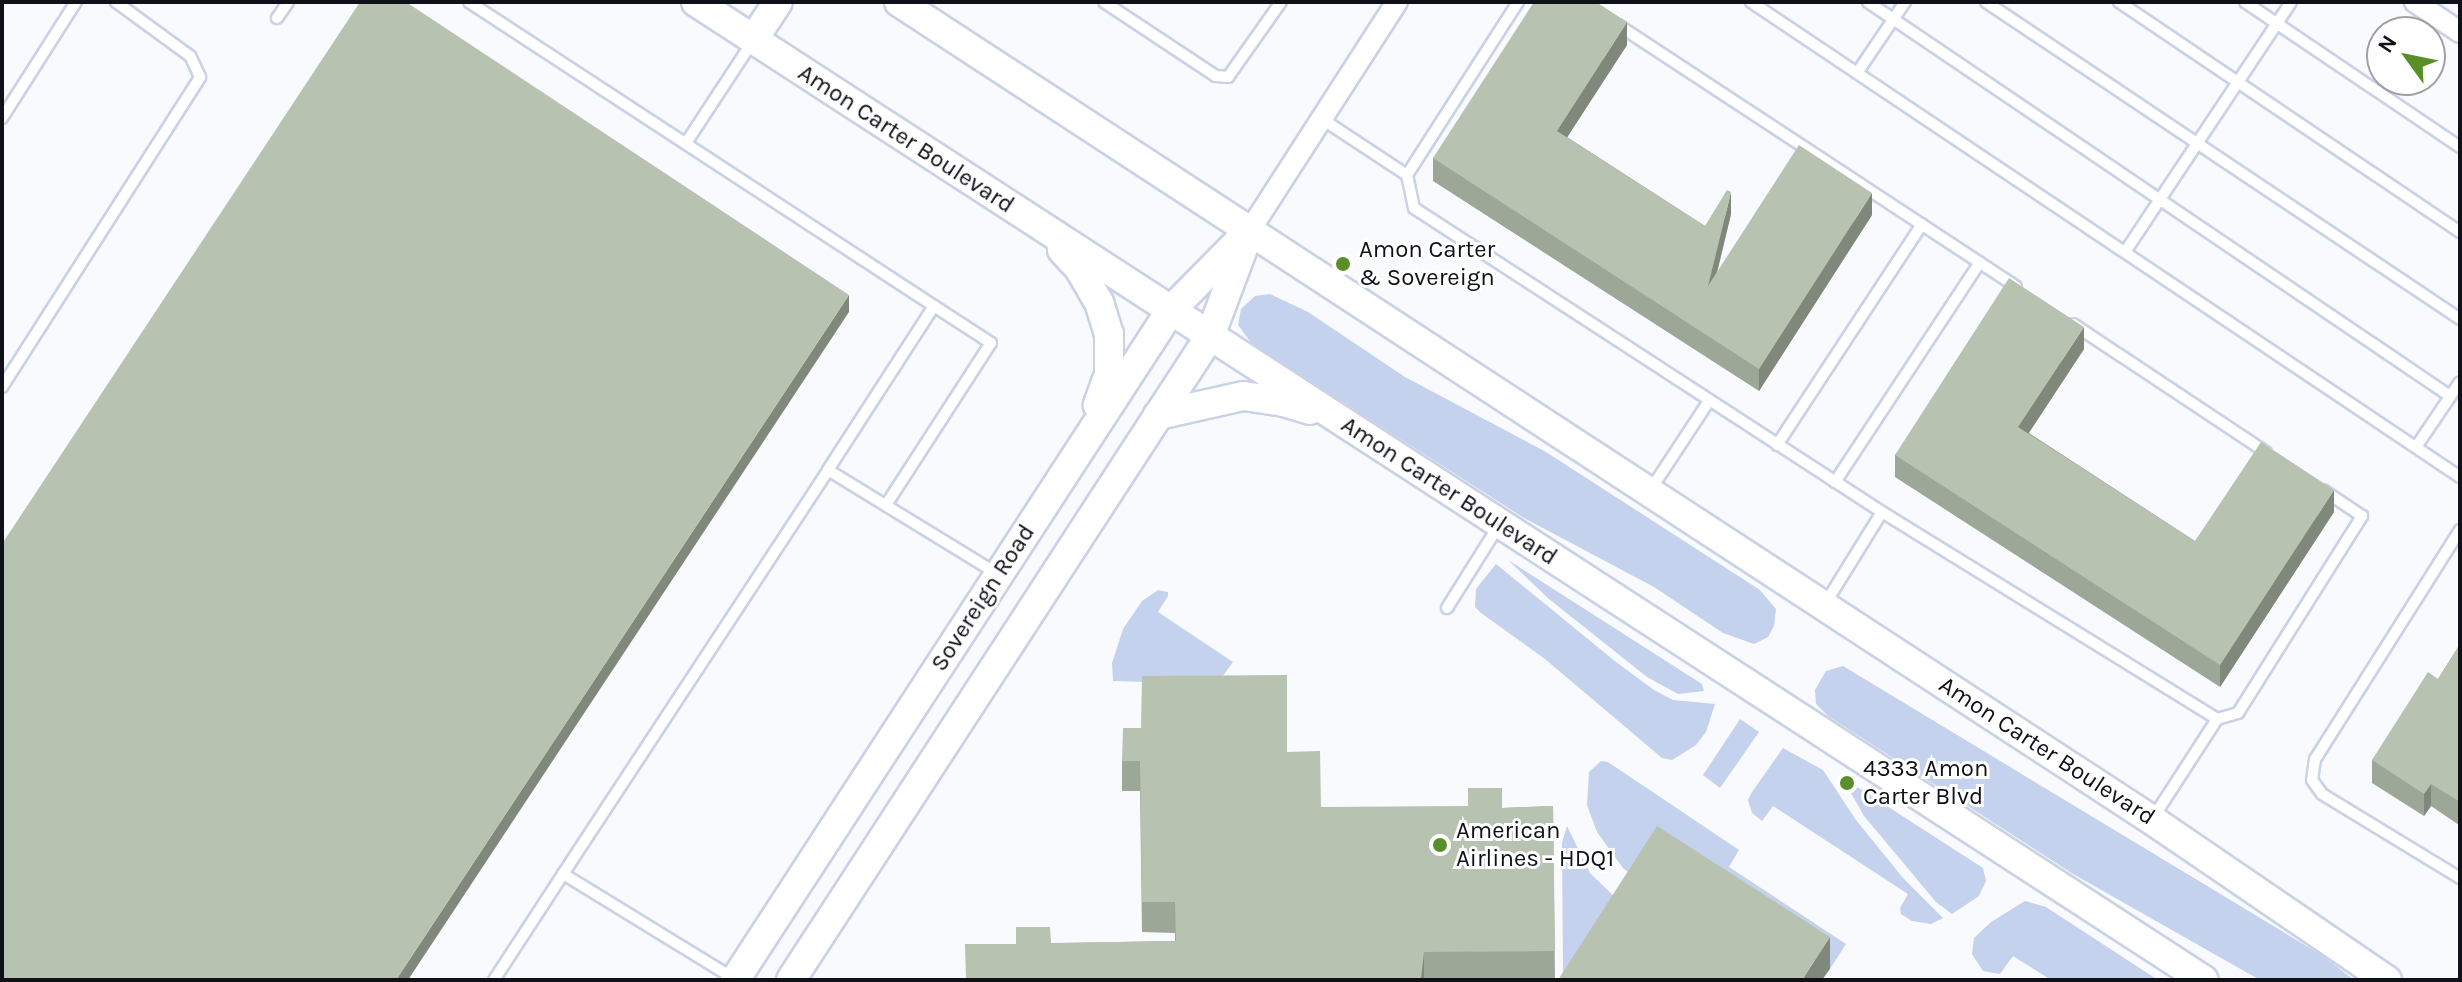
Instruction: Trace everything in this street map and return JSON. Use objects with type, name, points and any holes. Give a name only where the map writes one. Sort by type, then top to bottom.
[{"type":"street","name":"Amon Carter Boulevard","points":[[696,2],[2204,980]]},
{"type":"street","points":[[753,40],[778,2]]},
{"type":"street","name":"Amon Carter Boulevard","points":[[899,2],[2152,820],[2387,980]]},
{"type":"street","name":"Sovereign Road","points":[[735,980],[1171,310],[1250,230],[1397,2]]},
{"type":"street","points":[[2415,2],[2439,12],[2460,32]]},
{"type":"street","points":[[1040,226],[1079,268],[1099,302],[1109,334],[1109,374],[1095,411],[1053,490]]},
{"type":"street","name":"Sovereign Road","points":[[791,980],[1210,336],[1250,230]]},
{"type":"street","points":[[1158,415],[1244,396],[1284,402],[1338,419]]},
{"type":"lane","points":[[2,118],[76,2]]},
{"type":"lane","points":[[2,387],[200,77],[190,56],[116,2]]},
{"type":"lane","points":[[277,18],[288,2]]},
{"type":"lane","points":[[469,2],[991,343],[886,505]]},
{"type":"lane","points":[[1104,2],[1216,76],[1228,77],[1281,2]]},
{"type":"lane","points":[[1407,175],[1518,2]]},
{"type":"lane","points":[[1751,2],[2460,477]]},
{"type":"lane","points":[[1868,2],[2450,396]]},
{"type":"lane","points":[[1857,73],[1905,2]]},
{"type":"lane","points":[[1986,2],[2460,319]]},
{"type":"lane","points":[[2119,2],[2460,232]]},
{"type":"lane","points":[[2245,2],[2460,147]]},
{"type":"lane","points":[[2125,252],[2291,2]]},
{"type":"lane","points":[[1609,19],[2033,297]]},
{"type":"lane","points":[[686,143],[753,40]]},
{"type":"lane","points":[[1322,119],[1407,175],[1414,208],[1882,512],[2217,719]]},
{"type":"lane","points":[[1777,445],[1922,224]]},
{"type":"lane","points":[[1835,482],[1980,262]]},
{"type":"lane","points":[[494,980],[934,306]]},
{"type":"lane","points":[[2059,315],[2283,463]]},
{"type":"lane","points":[[2416,447],[2460,382]]},
{"type":"lane","points":[[1650,491],[1709,401]]},
{"type":"lane","points":[[828,470],[998,574]]},
{"type":"lane","points":[[2152,820],[2217,719],[2238,713],[2362,516],[2310,481]]},
{"type":"lane","points":[[1824,605],[1882,512]]},
{"type":"lane","points":[[1447,608],[1499,524]]},
{"type":"lane","points":[[2460,530],[2315,759],[2312,780],[2322,794],[2460,878]]},
{"type":"lane","points":[[563,874],[735,980]]},
{"type":"shaded area","points":[[1270,294],[1308,312],[1405,377],[1546,452],[1760,590],[1776,609],[1774,626],[1768,637],[1754,644],[1723,633],[1654,587],[1524,518],[1252,344],[1238,325],[1241,309],[1255,296]]},
{"type":"shaded area","points":[[1508,560],[1702,684],[1704,691],[1678,694],[1647,677],[1549,599]]},
{"type":"shaded area","points":[[1496,564],[1654,690],[1673,700],[1715,704],[1706,732],[1696,745],[1672,760],[1662,758],[1545,659],[1481,613],[1475,607],[1476,589]]},
{"type":"shaded area","points":[[1158,590],[1168,592],[1168,596],[1158,612],[1233,662],[1217,684],[1113,681],[1112,663],[1123,629],[1142,601]]},
{"type":"shaded area","points":[[1843,666],[2323,956],[2354,980],[2260,980],[2073,874],[1828,716],[1816,704],[1815,690],[1826,671]]},
{"type":"shaded area","points":[[1740,719],[1759,732],[1720,788],[1703,775]]},
{"type":"shaded area","points":[[1783,748],[1823,770],[1856,820],[1903,878],[1943,918],[1931,924],[1912,921],[1901,914],[1900,908],[1908,894],[1773,806],[1762,821],[1752,813],[1748,800]]},
{"type":"shaded area","points":[[1601,761],[1608,762],[1739,850],[1729,867],[1846,944],[1830,969],[1641,882],[1623,868],[1597,832],[1587,805],[1589,772]]},
{"type":"shaded area","points":[[1842,777],[1983,868],[1986,881],[1979,896],[1952,914],[1936,902],[1864,816]]},
{"type":"shaded area","points":[[1567,826],[1590,873],[1625,907],[1563,980],[1562,843]]},
{"type":"shaded area","points":[[2025,901],[2046,907],[2158,980],[2051,980],[2013,956],[2000,974],[1983,971],[1972,954],[1974,938],[1991,922]]},
{"type":"building","points":[[360,2],[406,2],[849,295],[396,980],[2,980],[2,544]]},
{"type":"building","points":[[1534,2],[1596,2],[1627,22],[1557,131],[1705,226],[1727,190],[1731,192],[1708,286],[1799,145],[1872,193],[1759,369],[1433,158]]},
{"type":"building","points":[[2009,278],[2084,327],[2018,427],[2195,541],[2261,442],[2334,490],[2220,665],[1895,455]]},
{"type":"building","points":[[2460,644],[2460,802],[2431,784],[2424,794],[2372,760],[2428,672],[2438,679]]},
{"type":"building","name":"American Airlines - HDQ1","points":[[1287,675],[1287,752],[1320,751],[1321,807],[1468,806],[1468,788],[1502,788],[1502,808],[1553,806],[1555,951],[1424,952],[1421,978],[966,980],[965,944],[1016,944],[1016,927],[1050,927],[1051,943],[1176,941],[1175,902],[1142,902],[1140,761],[1122,761],[1123,728],[1141,728],[1142,676]]},
{"type":"building","points":[[1657,826],[1830,937],[1802,980],[1558,980]]},
{"type":"place","name":"Amon Carter & Sovereign","points":[[1343,264]]},
{"type":"place","name":"4333 Amon Carter Blvd","points":[[1847,783]]},
{"type":"place","name":"American Airlines - HDQ1","points":[[1440,845]]}]
